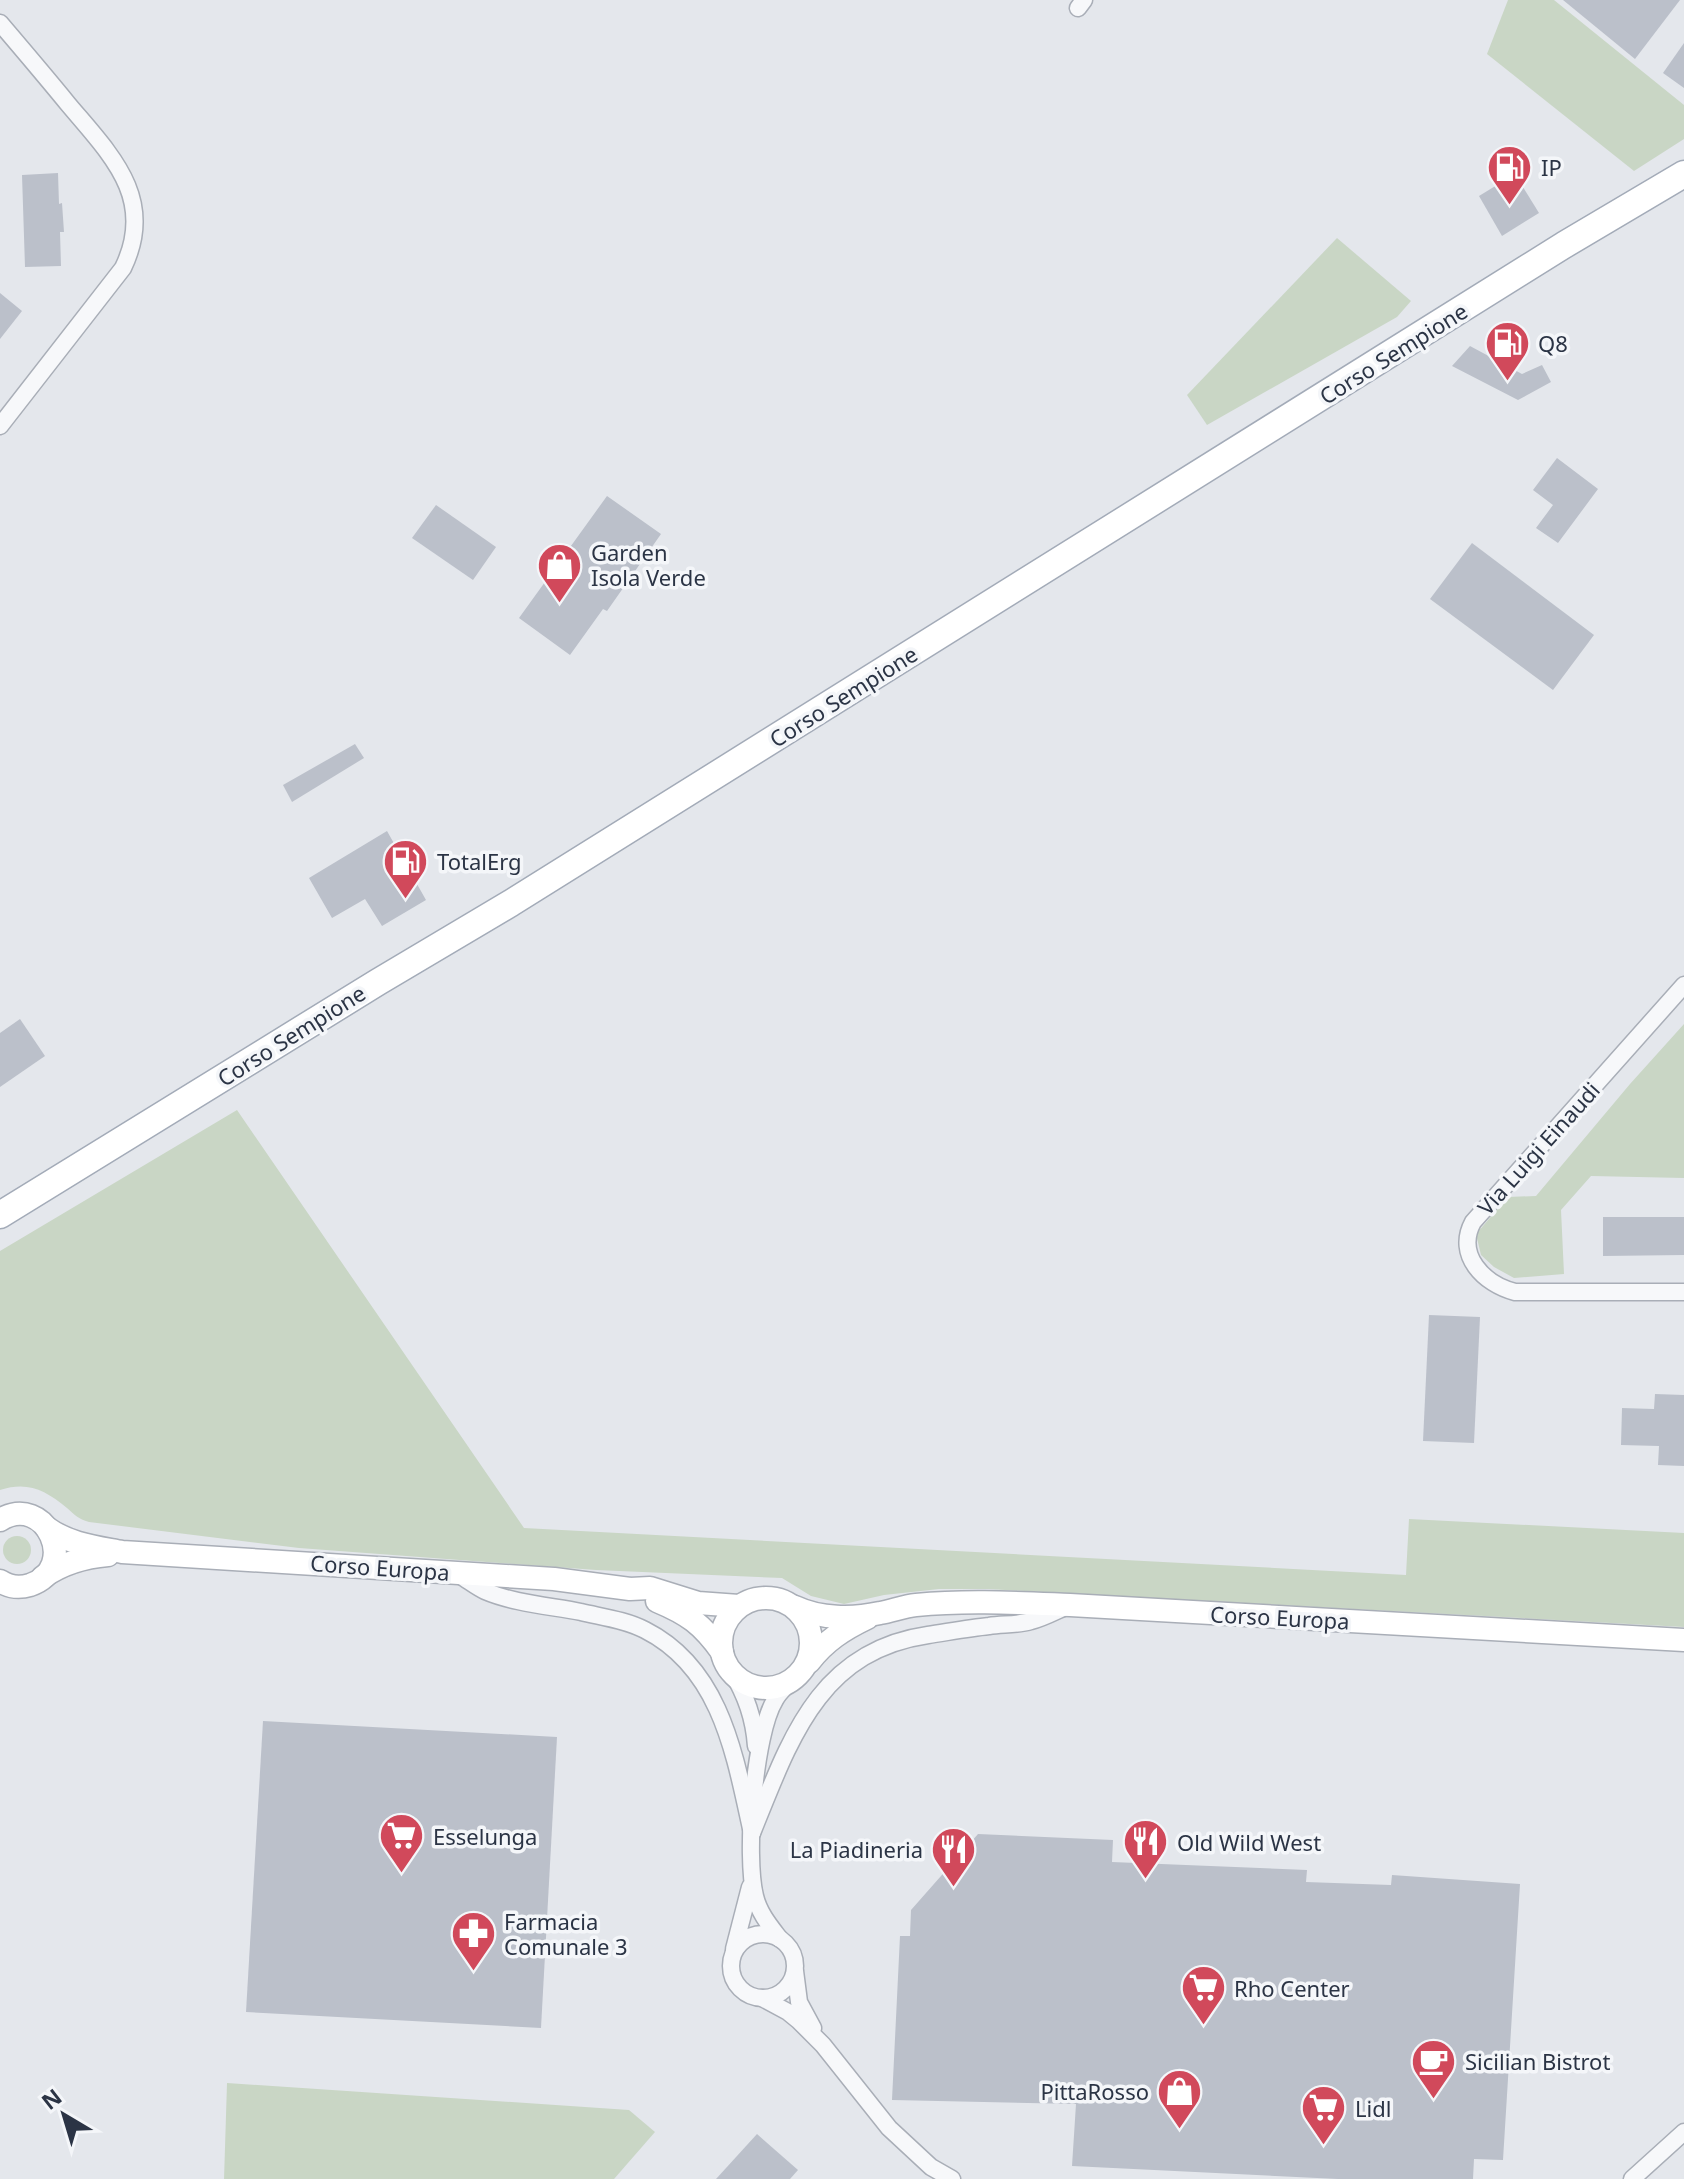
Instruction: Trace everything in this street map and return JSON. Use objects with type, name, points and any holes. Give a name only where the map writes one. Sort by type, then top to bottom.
[{"type":"main road","name":"Corso Sempione","points":[[0,1215],[511,903],[1564,245],[1684,174]]},
{"type":"main road","name":"Corso Europa","points":[[1,1519],[17,1514],[30,1516],[64,1538],[129,1553],[554,1579],[630,1589],[650,1588],[698,1603],[739,1606]]},
{"type":"main road","points":[[43,1577],[51,1567],[55,1554],[54,1542],[47,1528]]},
{"type":"main road","name":"Corso Europa","points":[[0,1581],[21,1587],[75,1560],[129,1553]]},
{"type":"main road","name":"Corso Europa","points":[[630,1589],[669,1606],[700,1625],[727,1662]]},
{"type":"main road","points":[[761,1597],[773,1597],[795,1607],[810,1628],[811,1654],[799,1673],[782,1686],[760,1688],[749,1685],[727,1662],[721,1642],[726,1622],[739,1606],[761,1597]]},
{"type":"main road","name":"Corso Europa","points":[[799,1673],[830,1639],[877,1614],[913,1605],[982,1602],[1684,1640]]},
{"type":"main road","name":"Corso Europa","points":[[795,1607],[821,1615],[877,1614]]},
{"type":"street","points":[[0,14],[5,28],[113,157],[128,183],[136,220],[130,254],[123,268],[0,426]]},
{"type":"street","name":"Via Luigi Einaudi","points":[[1684,985],[1467,1232],[1471,1258],[1489,1281],[1500,1288],[1515,1292],[1684,1292]]},
{"type":"street","points":[[453,1571],[485,1591],[625,1622],[646,1630],[683,1658],[701,1677],[725,1723],[752,1833]]},
{"type":"street","points":[[752,1833],[809,1709],[827,1687],[850,1667],[875,1650],[911,1638],[1029,1622],[1070,1605]]},
{"type":"street","points":[[727,1662],[752,1715],[757,1758]]},
{"type":"street","points":[[799,1673],[774,1701],[757,1758],[752,1881],[755,1900],[765,1920],[793,1956],[799,2002],[819,2040]]},
{"type":"street","points":[[752,1881],[731,1959],[732,1977],[737,1986],[744,1993],[762,1998],[788,2012],[819,2040],[889,2128],[931,2167],[952,2179]]},
{"type":"street","points":[[731,1959],[735,1949],[750,1936],[770,1935],[780,1939]]},
{"type":"street","points":[[762,1998],[780,1993],[793,1978],[795,1968]]},
{"type":"street","points":[[1632,2179],[1684,2132]]},
{"type":"green space","points":[[1508,0],[1554,0],[1684,105],[1684,139],[1634,171],[1487,54]]},
{"type":"green space","points":[[1337,238],[1411,301],[1397,317],[1207,425],[1187,395]]},
{"type":"green space","points":[[1684,1024],[1684,1178],[1591,1176],[1561,1210],[1564,1274],[1514,1278],[1494,1267],[1481,1255],[1476,1234],[1508,1197],[1536,1196]]},
{"type":"green space","points":[[237,1110],[524,1528],[1406,1575],[1409,1519],[1684,1533],[1684,1627],[988,1589],[939,1589],[884,1595],[844,1604],[811,1596],[782,1578],[596,1570],[299,1548],[89,1522],[36,1489],[19,1486],[0,1490],[0,1251]]},
{"type":"green space","points":[[17,1536],[27,1540],[31,1550],[27,1560],[17,1564],[7,1560],[3,1550],[7,1540]]},
{"type":"green space","points":[[227,2083],[629,2110],[655,2132],[614,2179],[224,2179]]},
{"type":"building","points":[[1563,0],[1680,0],[1635,59]]},
{"type":"building","points":[[1684,43],[1684,88],[1663,73]]},
{"type":"building","points":[[58,173],[64,232],[60,232],[61,266],[25,267],[22,175]]},
{"type":"building","points":[[1515,174],[1539,213],[1502,236],[1479,196]]},
{"type":"building","points":[[0,293],[22,311],[0,339]]},
{"type":"building","points":[[1470,346],[1522,374],[1542,365],[1551,382],[1518,400],[1452,366]]},
{"type":"building","points":[[1557,458],[1598,489],[1558,543],[1536,528],[1553,505],[1533,490]]},
{"type":"building","points":[[607,496],[661,534],[607,611],[603,609],[570,655],[519,618]]},
{"type":"building","points":[[436,505],[496,547],[473,580],[412,538]]},
{"type":"building","points":[[1472,543],[1594,635],[1553,690],[1430,599]]},
{"type":"building","points":[[355,744],[364,758],[292,802],[283,785]]},
{"type":"building","points":[[387,831],[426,900],[382,926],[365,899],[332,918],[309,878]]},
{"type":"building","points":[[20,1019],[45,1056],[0,1087],[0,1033]]},
{"type":"building","points":[[1603,1217],[1684,1217],[1684,1255],[1603,1256]]},
{"type":"building","points":[[1429,1315],[1480,1317],[1474,1443],[1423,1441]]},
{"type":"building","points":[[1655,1394],[1684,1395],[1684,1466],[1658,1465],[1659,1446],[1621,1445],[1622,1408],[1654,1409]]},
{"type":"building","name":"Esselunga","points":[[263,1721],[557,1737],[541,2028],[246,2012]]},
{"type":"building","name":"Rho Center","points":[[978,1834],[1113,1840],[1112,1862],[1307,1870],[1306,1882],[1391,1885],[1392,1875],[1520,1884],[1503,2160],[1474,2159],[1473,2179],[1338,2179],[1072,2166],[1076,2104],[892,2100],[900,1936],[910,1936],[911,1910]]},
{"type":"building","points":[[757,2134],[798,2170],[790,2179],[716,2179]]},
{"type":"place","name":"IP","points":[[1510,206]]},
{"type":"place","name":"Q8","points":[[1507,382]]},
{"type":"place","name":"Garden Isola Verde","points":[[560,604]]},
{"type":"place","name":"TotalErg","points":[[406,900]]},
{"type":"place","name":"Esselunga","points":[[402,1875]]},
{"type":"place","name":"Old Wild West","points":[[1146,1881]]},
{"type":"place","name":"La Piadineria","points":[[954,1888]]},
{"type":"place","name":"Farmacia Comunale 3","points":[[473,1973]]},
{"type":"place","name":"Rho Center","points":[[1203,2027]]},
{"type":"place","name":"Sicilian Bistrot","points":[[1434,2100]]},
{"type":"place","name":"PittaRosso","points":[[1180,2130]]},
{"type":"place","name":"Lidl","points":[[1324,2147]]}]
